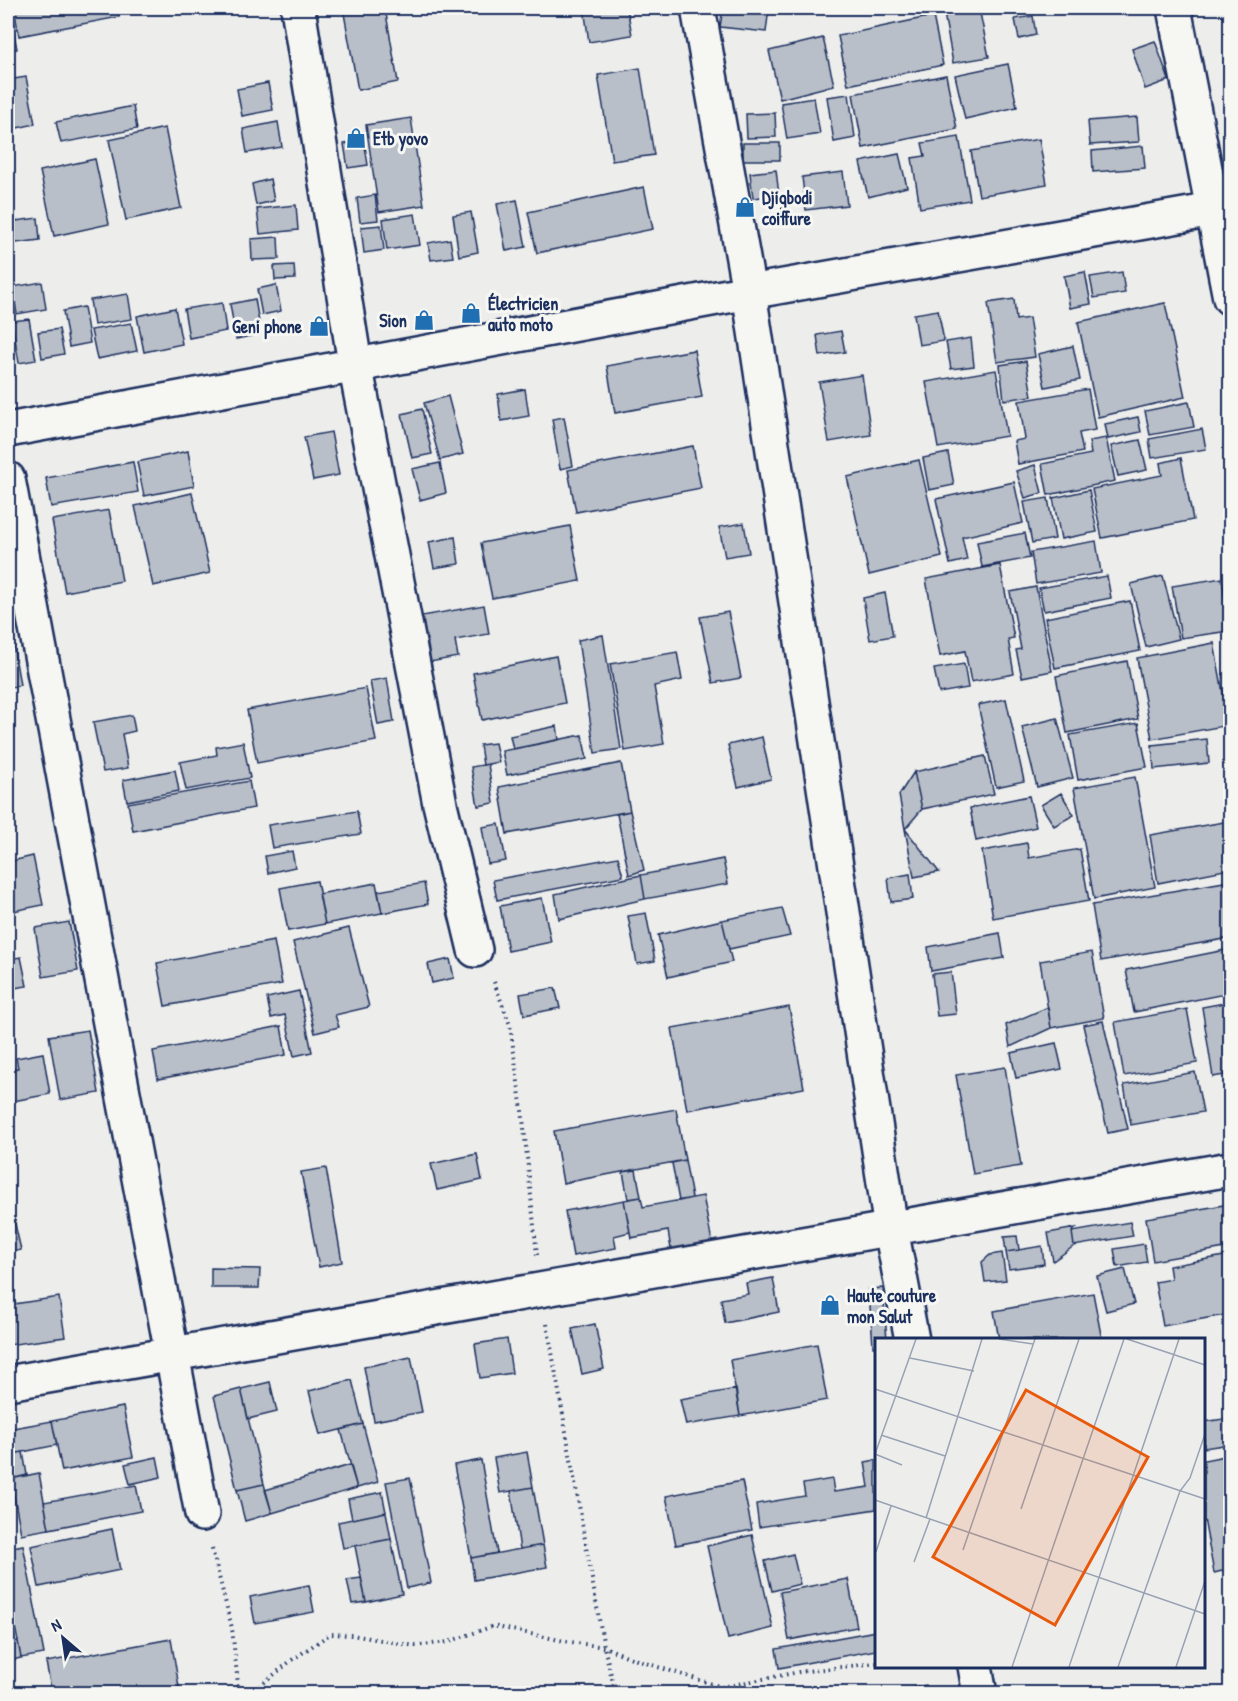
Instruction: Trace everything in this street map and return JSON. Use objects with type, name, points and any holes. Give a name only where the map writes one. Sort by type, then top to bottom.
[{"type":"street","points":[[298,8],[355,364],[440,804],[475,950]]},
{"type":"street","points":[[698,8],[749,292],[891,1229],[912,1338]]},
{"type":"street","points":[[1174,8],[1222,208],[1230,298]]},
{"type":"street","points":[[8,430],[355,364],[1222,208]]},
{"type":"street","points":[[8,479],[202,1514]]},
{"type":"street","points":[[8,1383],[1230,1169]]},
{"type":"street","points":[[975,1668],[980,1694]]},
{"type":"path","points":[[202,1514],[232,1628],[239,1694]]},
{"type":"path","points":[[250,1694],[292,1660],[330,1634],[352,1635],[415,1646],[448,1642],[492,1626],[604,1647],[639,1661],[722,1687],[799,1672],[875,1663]]},
{"type":"building","points":[[8,8],[17,49],[8,51]]},
{"type":"building","points":[[14,8],[118,8],[119,17],[19,36]]},
{"type":"building","points":[[343,8],[385,8],[398,82],[358,90]]},
{"type":"building","points":[[584,8],[627,8],[632,35],[589,42]]},
{"type":"building","points":[[723,8],[769,8],[766,32],[720,27]]},
{"type":"building","points":[[943,8],[979,8],[989,57],[953,63]]},
{"type":"building","points":[[933,16],[943,65],[848,85],[838,36]]},
{"type":"building","points":[[1033,16],[1036,35],[1019,39],[1015,19]]},
{"type":"building","points":[[823,38],[834,85],[780,99],[769,51]]},
{"type":"building","points":[[1155,41],[1169,80],[1145,89],[1132,49]]},
{"type":"building","points":[[1008,64],[1017,107],[965,119],[955,75]]},
{"type":"building","points":[[640,68],[654,155],[612,161],[598,75]]},
{"type":"building","points":[[946,75],[957,129],[863,148],[853,94]]},
{"type":"building","points":[[26,77],[35,124],[8,130],[8,80]]},
{"type":"building","points":[[268,83],[273,110],[242,116],[237,89]]},
{"type":"building","points":[[849,94],[855,138],[834,142],[827,97]]},
{"type":"building","points":[[814,98],[820,134],[787,139],[781,103]]},
{"type":"building","points":[[133,106],[137,129],[61,143],[56,122]]},
{"type":"building","points":[[775,113],[776,137],[747,138],[746,114]]},
{"type":"building","points":[[1137,117],[1139,142],[1090,145],[1088,121]]},
{"type":"building","points":[[411,118],[424,205],[379,212],[366,125]]},
{"type":"building","points":[[278,122],[282,147],[247,153],[243,129]]},
{"type":"building","points":[[165,128],[181,208],[126,220],[109,140]]},
{"type":"building","points":[[959,137],[970,200],[920,208],[912,158],[925,156],[922,143]]},
{"type":"building","points":[[1039,139],[1047,184],[979,196],[971,151]]},
{"type":"building","points":[[364,140],[368,165],[348,168],[344,144]]},
{"type":"building","points":[[743,143],[780,143],[780,160],[743,160]]},
{"type":"building","points":[[1143,146],[1145,168],[1093,172],[1092,151]]},
{"type":"building","points":[[899,154],[907,187],[868,197],[860,162]]},
{"type":"building","points":[[95,159],[109,224],[54,236],[40,171]]},
{"type":"building","points":[[776,170],[779,195],[753,198],[750,173]]},
{"type":"building","points":[[843,172],[847,205],[806,210],[802,177]]},
{"type":"building","points":[[270,179],[274,201],[256,205],[252,184]]},
{"type":"building","points":[[644,187],[653,229],[537,253],[528,212]]},
{"type":"building","points":[[375,195],[378,220],[360,222],[357,198]]},
{"type":"building","points":[[517,200],[526,247],[506,251],[497,204]]},
{"type":"building","points":[[296,205],[298,230],[260,234],[257,209]]},
{"type":"building","points":[[471,212],[478,252],[459,256],[453,215]]},
{"type":"building","points":[[415,214],[420,245],[387,250],[383,219]]},
{"type":"building","points":[[38,218],[40,240],[8,244],[8,222]]},
{"type":"building","points":[[381,225],[384,250],[364,253],[361,227]]},
{"type":"building","points":[[278,237],[279,259],[252,260],[251,239]]},
{"type":"building","points":[[450,239],[453,257],[431,260],[428,243]]},
{"type":"building","points":[[294,265],[295,279],[275,280],[274,266]]},
{"type":"building","points":[[1085,272],[1091,304],[1070,308],[1064,276]]},
{"type":"building","points":[[1122,272],[1125,293],[1094,298],[1090,277]]},
{"type":"building","points":[[42,282],[46,309],[17,314],[12,287]]},
{"type":"building","points":[[276,285],[281,311],[262,315],[257,289]]},
{"type":"building","points":[[128,294],[132,319],[94,325],[90,300]]},
{"type":"building","points":[[255,299],[261,334],[236,339],[230,304]]},
{"type":"building","points":[[1014,299],[1016,320],[1029,318],[1035,357],[997,362],[988,303]]},
{"type":"building","points":[[222,303],[226,331],[189,338],[184,309]]},
{"type":"building","points":[[1165,303],[1185,397],[1098,417],[1078,322]]},
{"type":"building","points":[[84,307],[90,343],[69,347],[63,311]]},
{"type":"building","points":[[175,308],[182,344],[144,352],[137,316]]},
{"type":"building","points":[[938,310],[944,341],[919,345],[914,314]]},
{"type":"building","points":[[29,319],[36,360],[19,363],[12,321]]},
{"type":"building","points":[[131,323],[137,351],[97,359],[91,330]]},
{"type":"building","points":[[59,329],[64,354],[42,358],[38,332]]},
{"type":"building","points":[[841,331],[845,352],[820,356],[817,335]]},
{"type":"building","points":[[971,338],[974,366],[951,369],[946,342]]},
{"type":"building","points":[[1073,346],[1080,380],[1045,387],[1038,354]]},
{"type":"building","points":[[694,350],[702,397],[615,413],[607,366]]},
{"type":"building","points":[[1026,361],[1032,396],[1004,400],[1000,365]]},
{"type":"building","points":[[996,370],[1007,436],[938,448],[926,382]]},
{"type":"building","points":[[862,375],[871,435],[829,442],[819,382]]},
{"type":"building","points":[[525,389],[529,416],[501,421],[498,394]]},
{"type":"building","points":[[1088,389],[1095,430],[1079,433],[1083,452],[1018,464],[1014,441],[1025,439],[1019,401]]},
{"type":"building","points":[[448,396],[463,454],[440,460],[424,403]]},
{"type":"building","points":[[1189,402],[1194,427],[1150,435],[1145,411]]},
{"type":"building","points":[[422,409],[432,454],[412,458],[402,414]]},
{"type":"building","points":[[564,417],[573,466],[560,469],[552,419]]},
{"type":"building","points":[[1138,417],[1141,432],[1108,439],[1105,424]]},
{"type":"building","points":[[1202,429],[1206,449],[1152,458],[1149,439]]},
{"type":"building","points":[[331,432],[339,475],[313,480],[304,437]]},
{"type":"building","points":[[1106,438],[1115,481],[1048,495],[1042,464],[1091,454],[1089,441]]},
{"type":"building","points":[[1140,440],[1147,470],[1118,476],[1111,446]]},
{"type":"building","points":[[693,446],[701,488],[576,512],[568,470]]},
{"type":"building","points":[[188,451],[194,486],[144,496],[137,462]]},
{"type":"building","points":[[948,453],[954,485],[929,490],[923,458]]},
{"type":"building","points":[[1181,458],[1193,520],[1102,538],[1092,489],[1162,475],[1160,463]]},
{"type":"building","points":[[919,460],[942,557],[869,575],[847,477]]},
{"type":"building","points":[[133,462],[138,492],[51,507],[46,478]]},
{"type":"building","points":[[440,463],[446,493],[420,500],[412,469]]},
{"type":"building","points":[[1035,465],[1042,493],[1025,498],[1016,471]]},
{"type":"building","points":[[1014,482],[1023,523],[962,537],[967,560],[950,564],[936,499]]},
{"type":"building","points":[[1089,490],[1097,532],[1061,539],[1053,498]]},
{"type":"building","points":[[192,493],[210,573],[153,586],[135,506]]},
{"type":"building","points":[[1048,498],[1055,539],[1032,543],[1024,502]]},
{"type":"building","points":[[109,510],[122,581],[65,592],[52,520]]},
{"type":"building","points":[[744,523],[749,553],[725,557],[719,527]]},
{"type":"building","points":[[570,526],[580,581],[492,598],[481,543]]},
{"type":"building","points":[[1025,533],[1030,558],[982,567],[977,542]]},
{"type":"building","points":[[455,537],[459,564],[434,568],[429,542]]},
{"type":"building","points":[[1096,541],[1101,573],[1036,584],[1031,552]]},
{"type":"building","points":[[1000,565],[1014,638],[1008,639],[1014,674],[971,682],[965,651],[940,656],[926,579]]},
{"type":"building","points":[[1107,576],[1111,598],[1044,611],[1039,588]]},
{"type":"building","points":[[1163,576],[1179,639],[1146,647],[1131,584]]},
{"type":"building","points":[[1222,578],[1229,631],[1181,638],[1172,586]]},
{"type":"building","points":[[1036,587],[1052,671],[1022,677],[1016,650],[1021,649],[1010,592]]},
{"type":"building","points":[[885,593],[893,636],[870,640],[863,598]]},
{"type":"building","points":[[1130,601],[1140,651],[1055,668],[1045,618]]},
{"type":"building","points":[[484,605],[489,634],[455,640],[458,657],[430,662],[422,616]]},
{"type":"building","points":[[728,612],[741,678],[713,683],[700,617]]},
{"type":"building","points":[[8,621],[20,685],[8,688]]},
{"type":"building","points":[[603,635],[621,749],[595,753],[578,640]]},
{"type":"building","points":[[1214,643],[1229,725],[1152,739],[1137,658]]},
{"type":"building","points":[[677,652],[682,680],[654,686],[664,744],[625,751],[610,664]]},
{"type":"building","points":[[556,656],[565,703],[482,720],[473,673]]},
{"type":"building","points":[[1127,661],[1138,719],[1067,733],[1056,676]]},
{"type":"building","points":[[964,664],[968,688],[939,693],[934,669]]},
{"type":"building","points":[[387,678],[394,722],[378,725],[370,681]]},
{"type":"building","points":[[366,688],[376,741],[257,763],[247,710]]},
{"type":"building","points":[[1006,699],[1024,781],[996,787],[978,705]]},
{"type":"building","points":[[132,715],[135,731],[122,734],[128,768],[103,772],[93,722]]},
{"type":"building","points":[[1057,718],[1073,778],[1037,787],[1022,727]]},
{"type":"building","points":[[1138,723],[1147,767],[1078,780],[1070,735]]},
{"type":"building","points":[[557,726],[559,740],[513,749],[510,736]]},
{"type":"building","points":[[582,735],[587,759],[507,775],[502,751]]},
{"type":"building","points":[[762,737],[771,779],[738,787],[728,745]]},
{"type":"building","points":[[1207,739],[1209,763],[1154,769],[1152,745]]},
{"type":"building","points":[[243,742],[250,778],[186,790],[180,762],[217,755],[216,747]]},
{"type":"building","points":[[495,743],[499,762],[483,765],[480,745]]},
{"type":"building","points":[[985,756],[994,794],[922,809],[914,772]]},
{"type":"building","points":[[621,763],[630,811],[507,834],[499,787]]},
{"type":"building","points":[[488,764],[494,803],[478,806],[471,767]]},
{"type":"building","points":[[175,770],[179,791],[127,801],[123,780]]},
{"type":"building","points":[[914,772],[922,809],[905,829],[899,795]]},
{"type":"building","points":[[1135,777],[1155,887],[1094,899],[1074,788]]},
{"type":"building","points":[[249,781],[254,808],[133,831],[128,803]]},
{"type":"building","points":[[1061,793],[1074,815],[1054,826],[1041,805]]},
{"type":"building","points":[[1029,796],[1036,827],[976,841],[970,808]]},
{"type":"building","points":[[357,811],[361,834],[272,848],[268,825]]},
{"type":"building","points":[[630,811],[644,870],[629,875],[617,814]]},
{"type":"building","points":[[1230,821],[1230,869],[1158,883],[1150,835]]},
{"type":"building","points":[[499,824],[506,861],[488,864],[482,827]]},
{"type":"building","points":[[905,829],[939,872],[914,877]]},
{"type":"building","points":[[1027,843],[1029,858],[1080,849],[1089,901],[993,918],[982,851]]},
{"type":"building","points":[[292,851],[295,867],[268,873],[265,856]]},
{"type":"building","points":[[33,856],[43,905],[8,912],[8,862]]},
{"type":"building","points":[[618,857],[623,876],[497,900],[493,880]]},
{"type":"building","points":[[723,859],[728,884],[645,899],[641,875]]},
{"type":"building","points":[[910,874],[913,899],[891,902],[888,878]]},
{"type":"building","points":[[641,875],[645,899],[559,919],[555,894]]},
{"type":"building","points":[[317,881],[325,924],[288,931],[280,888]]},
{"type":"building","points":[[1230,881],[1230,938],[1101,961],[1092,905]]},
{"type":"building","points":[[376,883],[382,913],[325,924],[319,894]]},
{"type":"building","points":[[424,883],[428,904],[382,913],[378,891]]},
{"type":"building","points":[[542,898],[551,942],[508,951],[500,906]]},
{"type":"building","points":[[782,908],[790,936],[729,949],[722,920]]},
{"type":"building","points":[[646,913],[655,961],[637,964],[628,916]]},
{"type":"building","points":[[722,920],[732,962],[668,977],[658,935]]},
{"type":"building","points":[[69,922],[78,971],[43,977],[35,928]]},
{"type":"building","points":[[349,928],[369,1007],[335,1015],[339,1027],[315,1033],[293,942]]},
{"type":"building","points":[[1000,933],[1004,958],[931,971],[928,947]]},
{"type":"building","points":[[274,941],[282,984],[165,1006],[157,963]]},
{"type":"building","points":[[1230,949],[1230,993],[1134,1012],[1126,970]]},
{"type":"building","points":[[1092,952],[1104,1018],[1051,1028],[1040,961]]},
{"type":"building","points":[[21,957],[27,986],[8,989],[8,959]]},
{"type":"building","points":[[450,959],[454,978],[432,983],[428,964]]},
{"type":"building","points":[[951,972],[956,1014],[937,1016],[932,974]]},
{"type":"building","points":[[555,988],[560,1008],[524,1015],[520,994]]},
{"type":"building","points":[[299,991],[312,1052],[294,1056],[285,1015],[271,1018],[267,998]]},
{"type":"building","points":[[1230,1002],[1230,1074],[1213,1077],[1202,1007]]},
{"type":"building","points":[[789,1007],[804,1088],[687,1110],[672,1028]]},
{"type":"building","points":[[1048,1007],[1051,1028],[1010,1047],[1006,1025]]},
{"type":"building","points":[[1187,1009],[1197,1063],[1124,1076],[1115,1022]]},
{"type":"building","points":[[1103,1021],[1128,1129],[1108,1133],[1083,1025]]},
{"type":"building","points":[[281,1026],[286,1055],[158,1079],[153,1051]]},
{"type":"building","points":[[88,1030],[99,1093],[60,1100],[49,1036]]},
{"type":"building","points":[[1056,1043],[1062,1069],[1016,1078],[1011,1053]]},
{"type":"building","points":[[43,1053],[50,1094],[8,1102],[8,1070],[18,1068],[16,1058]]},
{"type":"building","points":[[1005,1067],[1021,1166],[973,1174],[956,1075]]},
{"type":"building","points":[[1195,1072],[1203,1112],[1131,1125],[1124,1085]]},
{"type":"building","points":[[676,1109],[685,1160],[563,1183],[554,1131]]},
{"type":"building","points":[[477,1154],[482,1180],[437,1190],[431,1164]]},
{"type":"building","points":[[685,1160],[692,1198],[679,1201],[672,1163]]},
{"type":"building","points":[[326,1168],[342,1262],[319,1267],[301,1172]]},
{"type":"building","points":[[636,1170],[641,1197],[628,1199],[623,1172]]},
{"type":"building","points":[[703,1196],[713,1247],[672,1255],[668,1231],[631,1238],[624,1200],[641,1197],[643,1207]]},
{"type":"building","points":[[624,1200],[630,1232],[614,1236],[616,1248],[573,1256],[565,1211]]},
{"type":"building","points":[[1230,1204],[1230,1247],[1153,1261],[1146,1218]]},
{"type":"building","points":[[1130,1222],[1133,1236],[1074,1246],[1072,1232]]},
{"type":"building","points":[[15,1224],[21,1250],[8,1253],[8,1226]]},
{"type":"building","points":[[1076,1228],[1072,1232],[1074,1246],[1053,1261],[1048,1233]]},
{"type":"building","points":[[1017,1236],[1019,1250],[1006,1252],[1004,1237]]},
{"type":"building","points":[[1144,1244],[1147,1262],[1117,1267],[1114,1249]]},
{"type":"building","points":[[1042,1246],[1044,1264],[1009,1269],[1006,1252]]},
{"type":"building","points":[[1002,1253],[1006,1280],[985,1282],[982,1262],[990,1255]]},
{"type":"building","points":[[1230,1255],[1230,1314],[1163,1326],[1155,1282],[1171,1279],[1169,1266]]},
{"type":"building","points":[[211,1268],[260,1269],[259,1288],[211,1288]]},
{"type":"building","points":[[1125,1269],[1134,1304],[1106,1311],[1097,1276]]},
{"type":"building","points":[[773,1278],[779,1312],[725,1323],[721,1299],[748,1294],[746,1283]]},
{"type":"building","points":[[883,1288],[885,1315],[871,1316],[868,1289]]},
{"type":"building","points":[[1093,1293],[1102,1338],[999,1338],[994,1311]]},
{"type":"building","points":[[59,1297],[65,1337],[8,1345],[8,1305]]},
{"type":"building","points":[[885,1315],[887,1338],[875,1338],[875,1347],[873,1347],[871,1316]]},
{"type":"building","points":[[595,1324],[604,1369],[582,1374],[572,1329]]},
{"type":"building","points":[[507,1339],[512,1373],[480,1378],[475,1344]]},
{"type":"building","points":[[817,1344],[827,1400],[740,1416],[730,1360]]},
{"type":"building","points":[[411,1357],[422,1412],[374,1421],[364,1367]]},
{"type":"building","points":[[352,1380],[363,1424],[320,1435],[309,1391]]},
{"type":"building","points":[[270,1382],[277,1412],[248,1419],[241,1389]]},
{"type":"building","points":[[241,1389],[264,1484],[237,1490],[214,1396]]},
{"type":"building","points":[[736,1389],[740,1416],[686,1425],[680,1399]]},
{"type":"building","points":[[123,1407],[133,1457],[62,1471],[52,1421]]},
{"type":"building","points":[[1230,1418],[1230,1444],[1205,1448],[1205,1422]]},
{"type":"building","points":[[52,1421],[57,1445],[8,1455],[8,1429]]},
{"type":"building","points":[[363,1424],[378,1482],[357,1488],[341,1430]]},
{"type":"building","points":[[23,1452],[27,1475],[11,1479],[8,1455]]},
{"type":"building","points":[[527,1452],[533,1487],[500,1493],[494,1458]]},
{"type":"building","points":[[1230,1455],[1230,1569],[1214,1573],[1205,1524],[1205,1460]]},
{"type":"building","points":[[157,1457],[161,1477],[130,1484],[125,1464]]},
{"type":"building","points":[[481,1460],[497,1553],[471,1558],[454,1465]]},
{"type":"building","points":[[875,1460],[875,1509],[759,1527],[756,1504],[805,1496],[803,1484],[832,1479],[834,1492],[869,1487],[865,1462]]},
{"type":"building","points":[[350,1465],[357,1488],[272,1513],[265,1490]]},
{"type":"building","points":[[39,1473],[49,1529],[21,1534],[11,1479]]},
{"type":"building","points":[[410,1478],[431,1583],[407,1588],[386,1482]]},
{"type":"building","points":[[742,1481],[752,1530],[676,1545],[666,1496]]},
{"type":"building","points":[[264,1484],[272,1513],[245,1521],[237,1490]]},
{"type":"building","points":[[136,1485],[141,1511],[49,1529],[44,1502]]},
{"type":"building","points":[[533,1487],[543,1545],[520,1549],[511,1491]]},
{"type":"building","points":[[382,1492],[386,1512],[352,1519],[348,1499]]},
{"type":"building","points":[[386,1512],[391,1539],[343,1548],[338,1522]]},
{"type":"building","points":[[112,1529],[120,1570],[39,1587],[31,1546]]},
{"type":"building","points":[[752,1535],[773,1628],[728,1639],[707,1546]]},
{"type":"building","points":[[391,1539],[402,1594],[366,1602],[355,1546]]},
{"type":"building","points":[[23,1545],[44,1654],[21,1658],[8,1589],[8,1548]]},
{"type":"building","points":[[543,1545],[547,1567],[474,1580],[471,1558]]},
{"type":"building","points":[[793,1554],[800,1584],[772,1591],[765,1561]]},
{"type":"building","points":[[361,1578],[366,1602],[352,1604],[347,1580]]},
{"type":"building","points":[[848,1579],[857,1627],[789,1640],[780,1592]]},
{"type":"building","points":[[309,1585],[314,1612],[255,1623],[250,1597]]},
{"type":"building","points":[[875,1631],[875,1650],[779,1668],[776,1649]]},
{"type":"building","points":[[171,1639],[180,1693],[52,1694],[46,1662]]},
{"type":"building","points":[[18,1641],[21,1658],[8,1661],[8,1643]]},
{"type":"building","points":[[926,1685],[928,1694],[875,1694]]},
{"type":"place","name":"Etb yovo","points":[[356,138]]},
{"type":"place","name":"Djigbodi coiffure","points":[[745,207]]},
{"type":"place","name":"Électricien auto moto","points":[[471,313]]},
{"type":"place","name":"Sion","points":[[424,320]]},
{"type":"place","name":"Geni phone","points":[[319,326]]},
{"type":"place","name":"Haute couture mon Salut","points":[[830,1305]]}]
